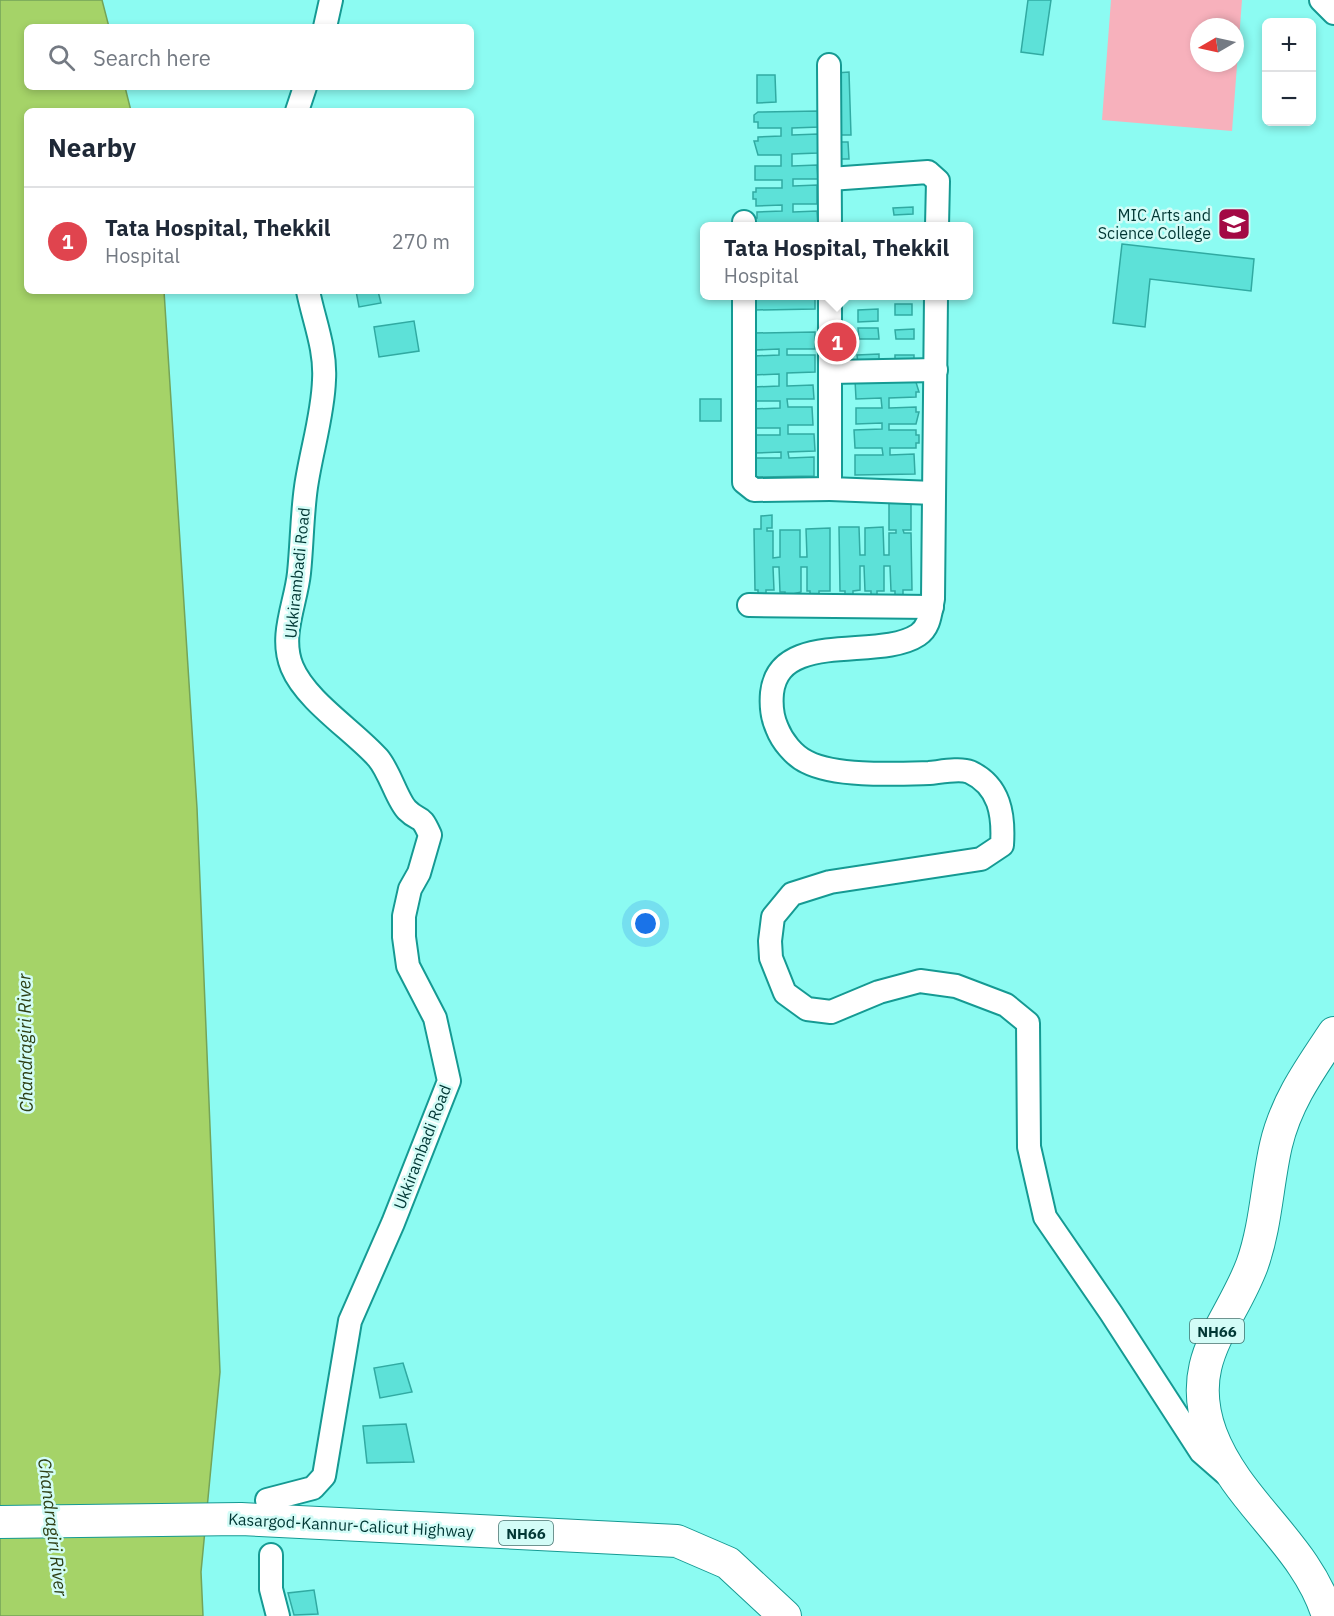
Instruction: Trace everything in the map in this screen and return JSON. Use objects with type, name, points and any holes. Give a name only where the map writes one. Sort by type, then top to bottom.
[{"type":"highway","name":"NH66","points":[[1328,1616],[1322,1598],[1302,1563],[1227,1469],[1210,1432],[1203,1393],[1205,1363],[1217,1330],[1252,1265],[1276,1143],[1292,1096],[1334,1033]]},
{"type":"highway","name":"Kasargod-Kannur-Calicut Highway","points":[[0,1522],[256,1519],[677,1541],[728,1563],[785,1616]]},
{"type":"street","points":[[326,24],[331,0]]},
{"type":"street","points":[[1321,0],[1334,13]]},
{"type":"street","points":[[829,65],[830,222]]},
{"type":"street","points":[[298,108],[304,90]]},
{"type":"street","points":[[830,179],[928,172],[938,181],[937,222]]},
{"type":"street","name":"Ukkirambadi Road","points":[[256,1519],[267,1500],[313,1488],[324,1476],[350,1321],[385,1243],[449,1081],[435,1018],[408,966],[404,937],[404,916],[410,890],[419,873],[430,835],[423,819],[406,810],[379,759],[343,728],[305,687],[291,666],[288,644],[291,610],[299,575],[306,489],[324,381],[324,351],[314,324],[309,294]]},
{"type":"street","points":[[744,300],[744,482],[754,490],[830,489],[934,494]]},
{"type":"street","points":[[830,300],[830,489]]},
{"type":"street","points":[[936,300],[932,607],[927,627],[916,637],[888,644],[808,654],[786,663],[774,680],[771,704],[777,728],[791,750],[807,762],[840,771],[968,771],[996,792],[1004,822],[1002,845],[981,859],[831,882],[792,894],[773,917],[770,941],[771,958],[785,993],[807,1009],[831,1012],[879,992],[920,981],[956,986],[996,1001],[1006,1005],[1028,1023],[1029,1147],[1045,1217],[1111,1312],[1201,1452],[1240,1485]]},
{"type":"street","points":[[830,372],[936,370]]},
{"type":"street","points":[[749,605],[932,607]]},
{"type":"street","points":[[271,1555],[271,1589],[278,1616]]},
{"type":"shaded area","points":[[1111,0],[1242,0],[1241,18],[1190,18],[1190,72],[1237,72],[1232,131],[1102,120]]},
{"type":"water","name":"Chandragiri River","points":[[0,0],[102,0],[108,24],[24,24],[24,90],[126,90],[130,108],[24,108],[24,294],[164,294],[197,808],[220,1372],[201,1572],[203,1616],[0,1616]]},
{"type":"building","points":[[1028,0],[1051,0],[1043,55],[1021,52]]},
{"type":"building","points":[[849,72],[851,135],[838,135],[836,73]]},
{"type":"building","points":[[757,75],[775,75],[776,102],[757,103]]},
{"type":"building","points":[[819,111],[820,127],[792,128],[792,135],[818,134],[818,153],[792,154],[792,166],[817,165],[818,179],[793,179],[793,186],[817,185],[817,204],[793,204],[793,212],[817,211],[818,222],[752,222],[752,218],[757,218],[757,212],[782,211],[782,205],[756,206],[756,199],[753,199],[753,192],[756,192],[756,188],[782,188],[782,180],[755,180],[755,166],[781,166],[781,155],[758,155],[754,141],[758,141],[758,137],[781,136],[781,128],[758,128],[758,122],[754,122],[754,115],[758,112]]},
{"type":"building","points":[[838,142],[848,142],[849,159],[839,159]]},
{"type":"building","points":[[913,207],[913,214],[894,215],[893,208]]},
{"type":"building","name":"MIC Arts and Science College","points":[[1122,244],[1254,259],[1251,291],[1150,279],[1145,327],[1113,323]]},
{"type":"building","points":[[357,294],[379,294],[381,303],[359,307]]},
{"type":"building","points":[[751,300],[815,300],[815,309],[755,310]]},
{"type":"building","points":[[895,304],[912,304],[912,315],[895,315]]},
{"type":"building","points":[[878,309],[878,321],[858,322],[858,310]]},
{"type":"building","points":[[414,321],[419,351],[379,357],[374,327]]},
{"type":"building","points":[[858,328],[878,328],[879,339],[859,339]]},
{"type":"building","points":[[914,329],[914,339],[896,339],[895,330]]},
{"type":"building","points":[[815,332],[815,349],[787,349],[787,355],[815,355],[815,372],[787,373],[787,386],[813,385],[814,399],[787,399],[788,407],[812,407],[813,425],[788,425],[788,434],[814,434],[815,451],[788,452],[789,458],[814,457],[814,476],[755,477],[754,458],[781,458],[781,452],[754,453],[753,435],[780,435],[780,428],[753,428],[752,409],[780,408],[780,401],[754,401],[753,387],[779,386],[779,374],[754,375],[754,356],[779,355],[779,349],[755,350],[755,333]]},
{"type":"building","points":[[879,354],[879,364],[858,364],[857,355]]},
{"type":"building","points":[[895,355],[914,355],[914,363],[895,363]]},
{"type":"building","points":[[915,379],[919,392],[916,392],[916,397],[889,398],[889,408],[916,407],[916,412],[919,412],[916,424],[889,424],[889,430],[916,430],[916,435],[919,435],[916,448],[890,448],[890,455],[914,454],[915,474],[855,475],[855,455],[883,455],[882,448],[855,448],[854,430],[882,429],[882,423],[856,424],[856,408],[882,408],[881,398],[856,399],[855,380]]},
{"type":"building","points":[[700,399],[721,399],[721,421],[700,421]]},
{"type":"building","points":[[889,503],[911,503],[911,530],[903,530],[904,533],[911,533],[912,590],[903,590],[903,596],[895,596],[895,591],[891,591],[890,566],[884,566],[884,591],[877,591],[877,596],[871,596],[871,591],[865,591],[864,566],[860,566],[860,590],[853,591],[853,595],[845,595],[845,591],[840,591],[839,527],[859,527],[860,555],[865,555],[865,528],[883,527],[884,555],[889,555],[889,533],[896,533],[896,530],[889,530]]},
{"type":"building","points":[[772,515],[772,528],[767,528],[767,531],[773,531],[773,558],[780,557],[780,530],[800,530],[800,557],[807,557],[806,529],[830,528],[830,591],[819,591],[819,597],[810,597],[810,591],[807,591],[807,567],[801,567],[801,592],[785,596],[785,592],[780,592],[779,567],[773,567],[774,590],[766,590],[766,595],[758,596],[758,590],[755,590],[754,529],[761,529],[761,516]]},
{"type":"building","points":[[403,1363],[412,1392],[380,1398],[374,1368]]},
{"type":"building","points":[[406,1424],[414,1462],[367,1463],[363,1426]]},
{"type":"building","points":[[314,1590],[318,1614],[294,1615],[288,1593]]},
{"type":"place","name":"MIC Arts and Science College","points":[[1234,224]]},
{"type":"place","name":"Tata Hospital, Thekkil","points":[[837,342]]}]
